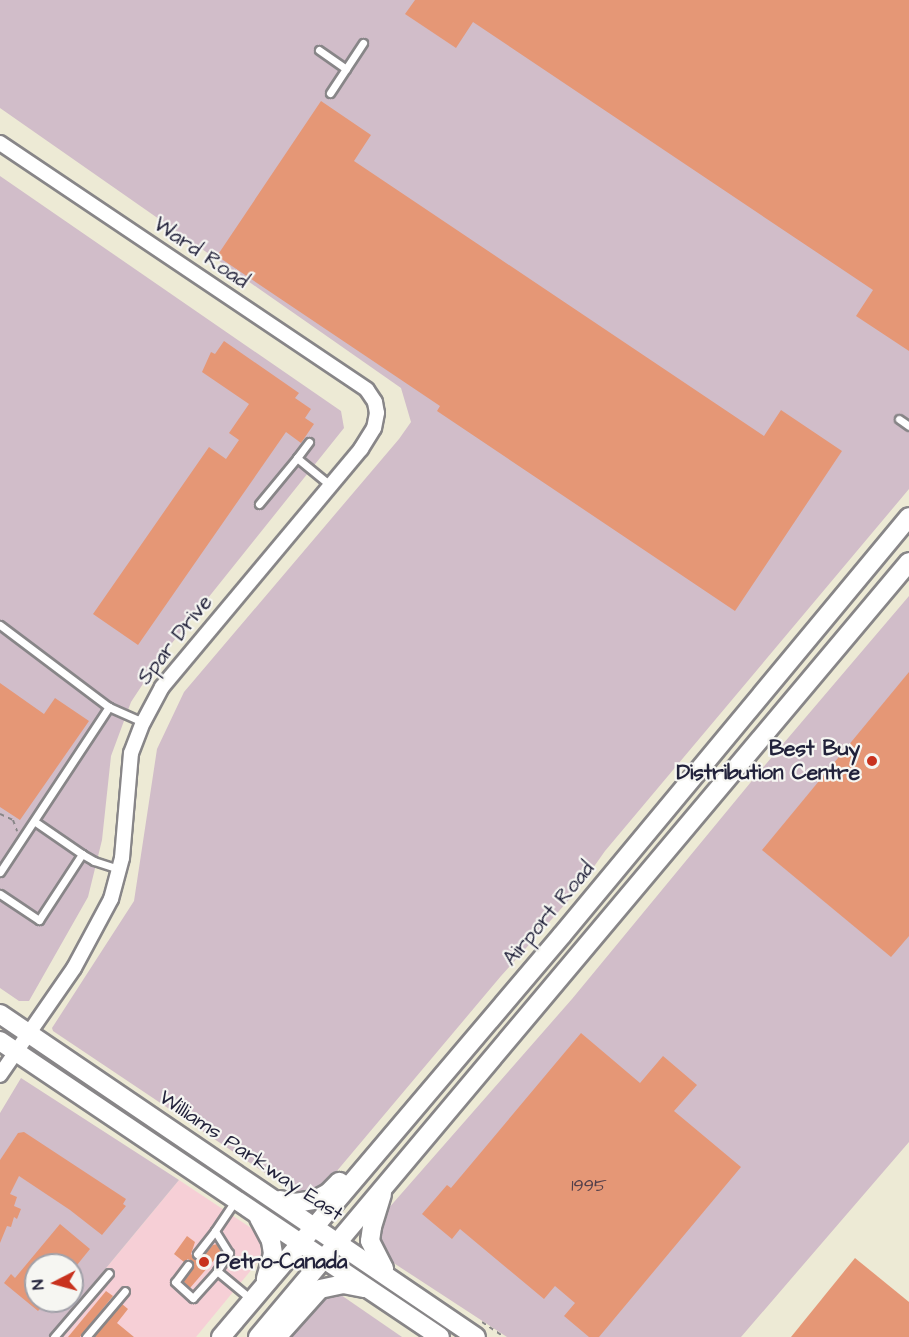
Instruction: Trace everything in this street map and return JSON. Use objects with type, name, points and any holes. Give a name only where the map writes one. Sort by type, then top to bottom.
[{"type":"main road","name":"Airport Road","points":[[220,1337],[562,935],[909,517]]},
{"type":"main road","points":[[258,1337],[909,562]]},
{"type":"main road","name":"Williams Parkway East","points":[[0,1014],[338,1241],[476,1337]]},
{"type":"main road","name":"Williams Parkway East","points":[[0,1041],[440,1337]]},
{"type":"main road","points":[[275,1199],[295,1203],[323,1197],[356,1162],[372,1157]]},
{"type":"main road","points":[[386,1184],[372,1227],[370,1243],[379,1262],[391,1278]]},
{"type":"main road","points":[[252,1209],[265,1226],[271,1241],[273,1254],[264,1285]]},
{"type":"main road","points":[[278,1337],[320,1289],[335,1285],[351,1285],[377,1293]]},
{"type":"street","name":"Ward Road","points":[[0,143],[367,390],[375,402]]},
{"type":"street","name":"Spar Drive","points":[[0,1075],[18,1052],[93,937],[111,899],[119,869],[131,753],[143,722],[162,687],[361,449],[374,428],[377,413],[375,402]]},
{"type":"lane","points":[[330,93],[363,43]]},
{"type":"lane","points":[[320,50],[346,69]]},
{"type":"lane","points":[[899,418],[909,426]]},
{"type":"lane","points":[[259,504],[309,442]]},
{"type":"lane","points":[[297,458],[330,485]]},
{"type":"lane","points":[[0,625],[109,707],[143,722]]},
{"type":"lane","points":[[0,872],[109,707]]},
{"type":"lane","points":[[34,821],[94,861],[119,869]]},
{"type":"lane","points":[[0,894],[39,920],[82,854]]},
{"type":"lane","points":[[197,1254],[205,1249],[236,1198]]},
{"type":"lane","points":[[186,1270],[175,1282],[193,1298],[229,1253],[215,1231]]},
{"type":"lane","points":[[218,1265],[252,1300]]},
{"type":"lane","points":[[205,1272],[211,1278]]},
{"type":"lane","points":[[54,1337],[109,1273]]},
{"type":"lane","points":[[196,1282],[202,1288]]},
{"type":"lane","points":[[86,1337],[125,1291]]},
{"type":"path","points":[[0,814],[8,817],[15,829],[24,835]]},
{"type":"shaded area","points":[[0,0],[909,0],[909,489],[605,851],[576,892],[501,976],[331,1178],[316,1189],[298,1195],[53,1031],[52,1028],[134,901],[157,749],[184,692],[411,422],[401,388],[0,108]]},
{"type":"shaded area","points":[[0,176],[341,411],[344,428],[160,658],[131,702],[111,756],[102,840],[88,897],[29,1001],[19,1001],[0,988]]},
{"type":"shaded area","points":[[909,596],[909,1142],[741,1337],[507,1337],[389,1260],[380,1243],[379,1233],[381,1219],[387,1210],[572,999],[760,771]]},
{"type":"shaded area","points":[[21,1078],[179,1180],[84,1295],[84,1253],[24,1253],[24,1313],[69,1313],[49,1337],[0,1337],[0,1113]]},
{"type":"shaded area","points":[[179,1180],[260,1234],[261,1258],[196,1337],[49,1337],[69,1313],[84,1313],[84,1295]]},
{"type":"shaded area","points":[[335,1293],[402,1337],[284,1337],[308,1308]]},
{"type":"building","points":[[415,0],[909,0],[909,351],[856,316],[873,290],[473,22],[456,48],[405,14]]},
{"type":"building","points":[[321,101],[371,135],[354,161],[764,436],[781,410],[842,451],[735,611],[437,411],[440,406],[217,256]]},
{"type":"building","points":[[224,341],[299,393],[295,398],[311,409],[305,418],[314,424],[301,443],[286,432],[138,645],[93,614],[209,447],[226,459],[239,440],[229,433],[249,404],[202,372],[211,352],[215,354]]},
{"type":"building","name":"Best Buy Distribution Centre","points":[[909,672],[909,936],[891,957],[762,850]]},
{"type":"building","points":[[0,683],[44,714],[55,698],[89,721],[20,820],[0,807]]},
{"type":"building","points":[[581,1033],[640,1083],[663,1056],[697,1085],[674,1111],[741,1167],[599,1337],[589,1337],[564,1316],[575,1303],[555,1286],[544,1299],[460,1229],[452,1239],[422,1214],[447,1185],[451,1188]]},
{"type":"building","points":[[24,1132],[126,1199],[123,1204],[126,1206],[102,1235],[70,1210],[19,1176],[10,1194],[17,1197],[14,1206],[21,1209],[17,1219],[14,1217],[11,1227],[7,1226],[0,1243],[0,1160],[18,1133]]},
{"type":"building","points":[[60,1224],[90,1249],[84,1256],[84,1253],[36,1253]]},
{"type":"building","points":[[187,1236],[195,1242],[191,1254],[197,1262],[213,1245],[217,1244],[221,1252],[190,1288],[183,1281],[193,1268],[193,1262],[188,1259],[184,1262],[174,1254]]},
{"type":"building","points":[[855,1258],[909,1302],[909,1337],[791,1337]]},
{"type":"building","points":[[24,1267],[24,1299],[4,1283],[11,1274],[15,1278]]},
{"type":"building","points":[[106,1291],[113,1296],[80,1337],[68,1337]]},
{"type":"building","points":[[122,1304],[128,1309],[117,1323],[134,1337],[93,1337]]},
{"type":"place","name":"Best Buy Distribution Centre","points":[[872,761]]},
{"type":"place","name":"Petro-Canada","points":[[204,1262]]}]
